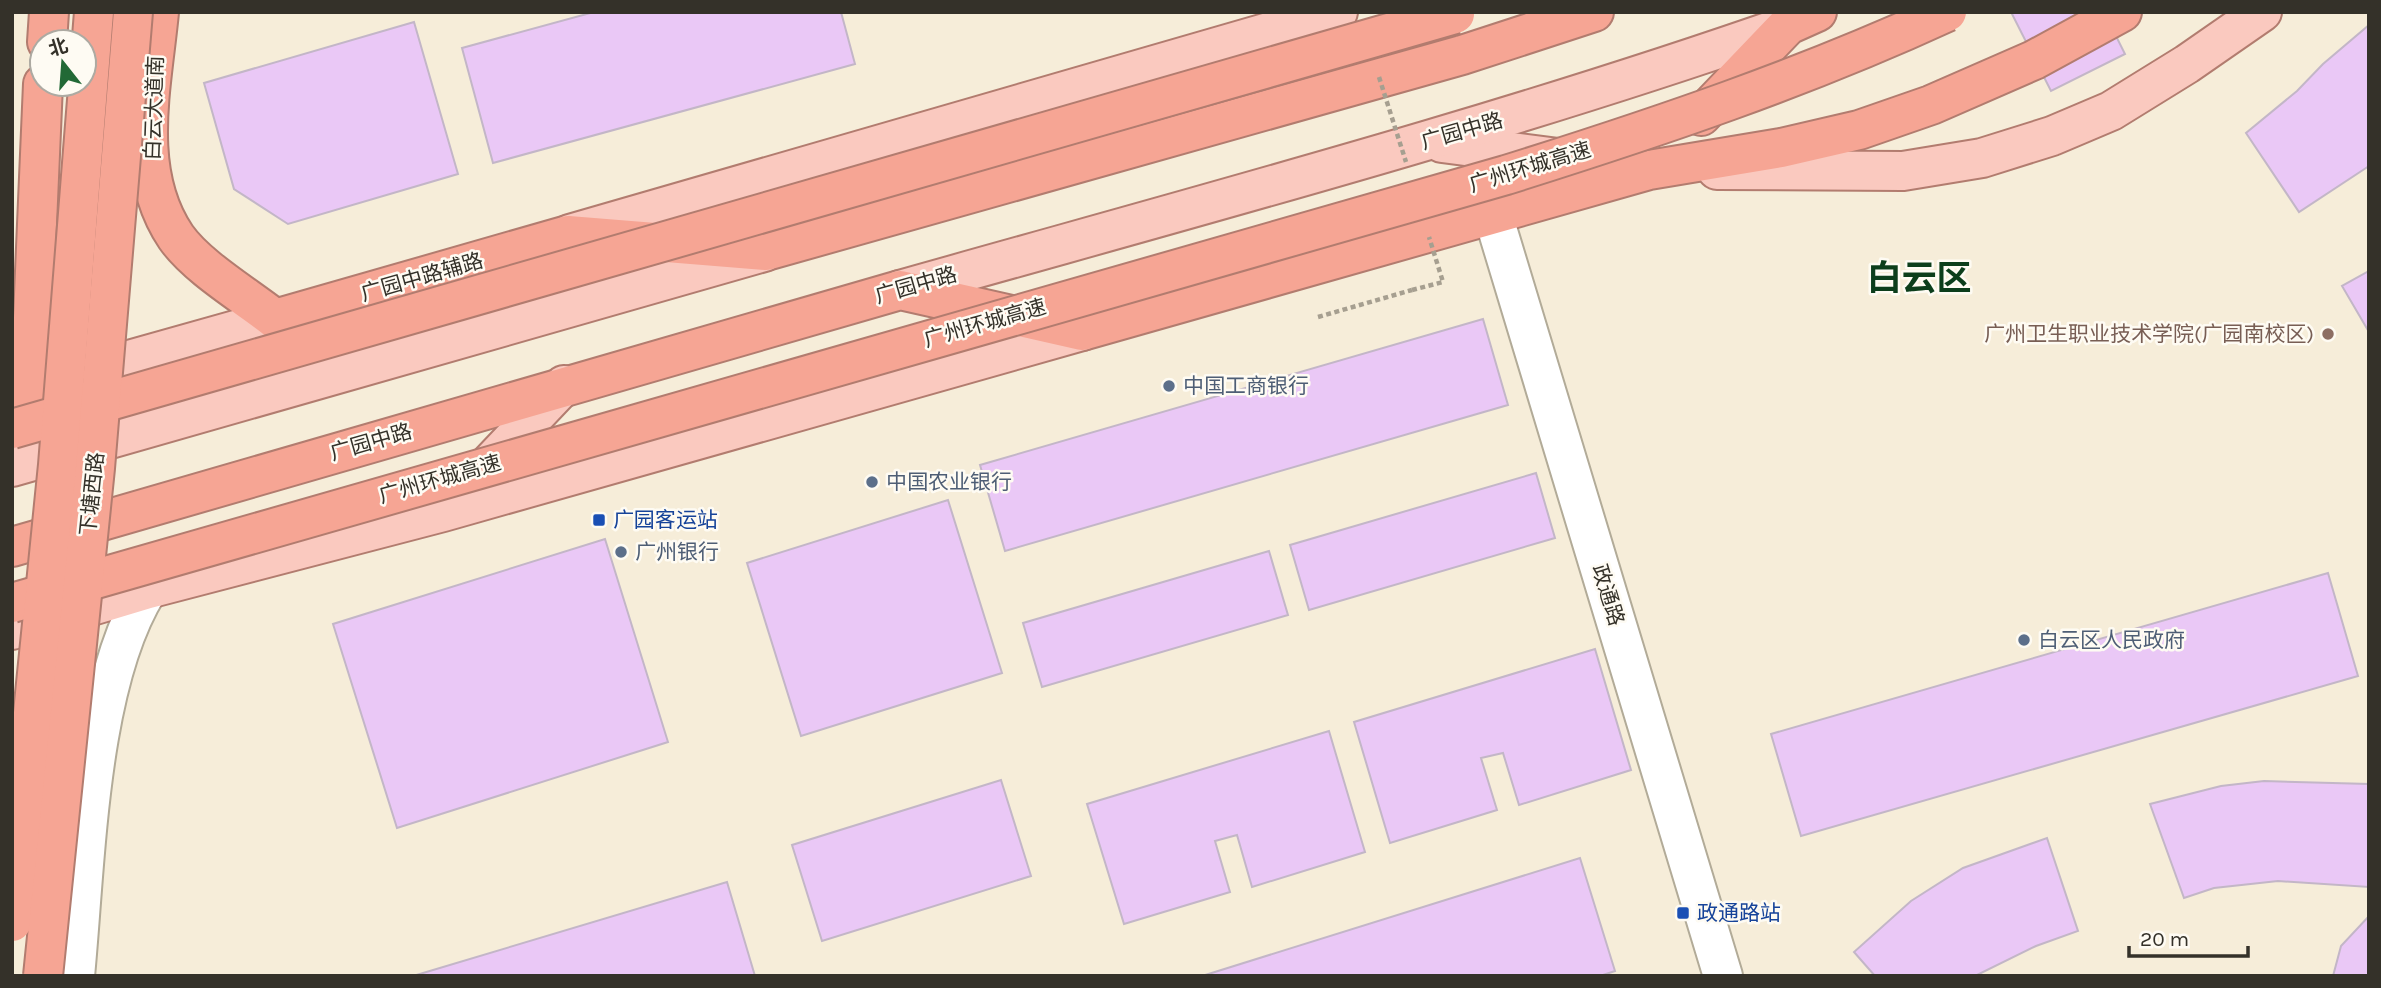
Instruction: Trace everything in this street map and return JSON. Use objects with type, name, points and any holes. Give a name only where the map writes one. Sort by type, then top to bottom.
[{"type":"highway","name":"下塘西路","points":[[12,922],[58,465],[94,12]]},
{"type":"highway","name":"下塘西路","points":[[43,976],[95,468],[133,12]]},
{"type":"highway","name":"白云大道南","points":[[159,12],[148,129],[152,179],[177,238],[204,264],[275,319]]},
{"type":"highway","points":[[12,429],[1461,12]]},
{"type":"highway","points":[[568,235],[766,251],[1462,55],[1594,12]]},
{"type":"highway","name":"广州环城高速","points":[[12,603],[1506,175],[1745,96],[1872,46],[1947,12]]},
{"type":"highway","points":[[900,290],[1082,331],[1649,170],[1782,148],[1871,126],[1931,105],[2034,60],[2122,12]]},
{"type":"highway","points":[[1649,170],[1802,18]]},
{"type":"highway","points":[[21,390],[42,98]]},
{"type":"highway","points":[[39,134],[55,153],[91,164],[119,156],[148,129]]},
{"type":"highway","name":"广园中路辅路","points":[[275,319],[568,235]]},
{"type":"highway","name":"广园中路","points":[[12,547],[900,290]]},
{"type":"main road","points":[[568,235],[1338,12]]},
{"type":"main road","points":[[1430,141],[1649,170],[1903,171],[1982,158],[2052,136],[2111,111],[2187,64],[2262,12]]},
{"type":"main road","name":"广园中路","points":[[900,290],[1430,141],[1649,73],[1802,18]]},
{"type":"main road","points":[[12,467],[766,251]]},
{"type":"main road","points":[[21,390],[275,319]]},
{"type":"main road","points":[[12,630],[148,589],[443,512],[1082,331]]},
{"type":"main road","points":[[443,512],[565,385]]},
{"type":"street","name":"政通路","points":[[1493,215],[1723,976]]},
{"type":"street","points":[[75,976],[95,775],[106,708],[124,635],[148,589]]},
{"type":"path","points":[[1318,317],[1412,290]]},
{"type":"building","points":[[594,12],[841,12],[855,64],[493,163],[462,48]]},
{"type":"building","points":[[2011,12],[2104,12],[2125,54],[2051,91]]},
{"type":"building","points":[[414,22],[458,174],[288,224],[234,189],[204,83]]},
{"type":"building","points":[[2369,25],[2369,166],[2299,212],[2246,133]]},
{"type":"building","points":[[2369,271],[2369,332],[2342,286]]},
{"type":"building","points":[[1483,319],[1508,405],[1005,551],[980,465]]},
{"type":"building","points":[[1536,473],[1555,538],[1309,610],[1290,545]]},
{"type":"building","points":[[948,500],[1002,673],[801,736],[747,563]]},
{"type":"building","points":[[605,539],[668,742],[397,828],[333,624]]},
{"type":"building","points":[[1269,551],[1288,615],[1042,687],[1023,623]]},
{"type":"building","points":[[2328,573],[2358,676],[1801,836],[1771,734]]},
{"type":"building","points":[[1595,649],[1631,770],[1519,805],[1503,753],[1481,758],[1497,810],[1390,843],[1354,722]]},
{"type":"building","points":[[1329,731],[1365,852],[1252,887],[1237,835],[1215,841],[1230,892],[1124,924],[1087,804]]},
{"type":"building","points":[[1001,780],[1031,876],[822,941],[792,845]]},
{"type":"building","points":[[2264,781],[2369,784],[2369,887],[2278,881],[2214,888],[2184,898],[2150,804],[2221,786]]},
{"type":"building","points":[[2047,838],[2078,931],[2036,946],[1975,976],[1875,976],[1854,952],[1911,901],[1963,868]]},
{"type":"building","points":[[1580,858],[1615,971],[1600,976],[1202,976]]},
{"type":"building","points":[[727,882],[755,976],[413,976]]},
{"type":"building","points":[[2369,916],[2369,976],[2333,976],[2341,946]]},
{"type":"place","name":"广州卫生职业技术学院(广园南校区)","points":[[2328,334]]},
{"type":"place","name":"中国工商银行","points":[[1169,386]]},
{"type":"place","name":"中国农业银行","points":[[872,482]]},
{"type":"place","name":"广园客运站","points":[[599,520]]},
{"type":"place","name":"广州银行","points":[[621,552]]},
{"type":"place","name":"白云区人民政府","points":[[2024,640]]},
{"type":"place","name":"政通路站","points":[[1683,913]]},
{"type":"district","name":"白云区","points":[[1919,278]]}]
